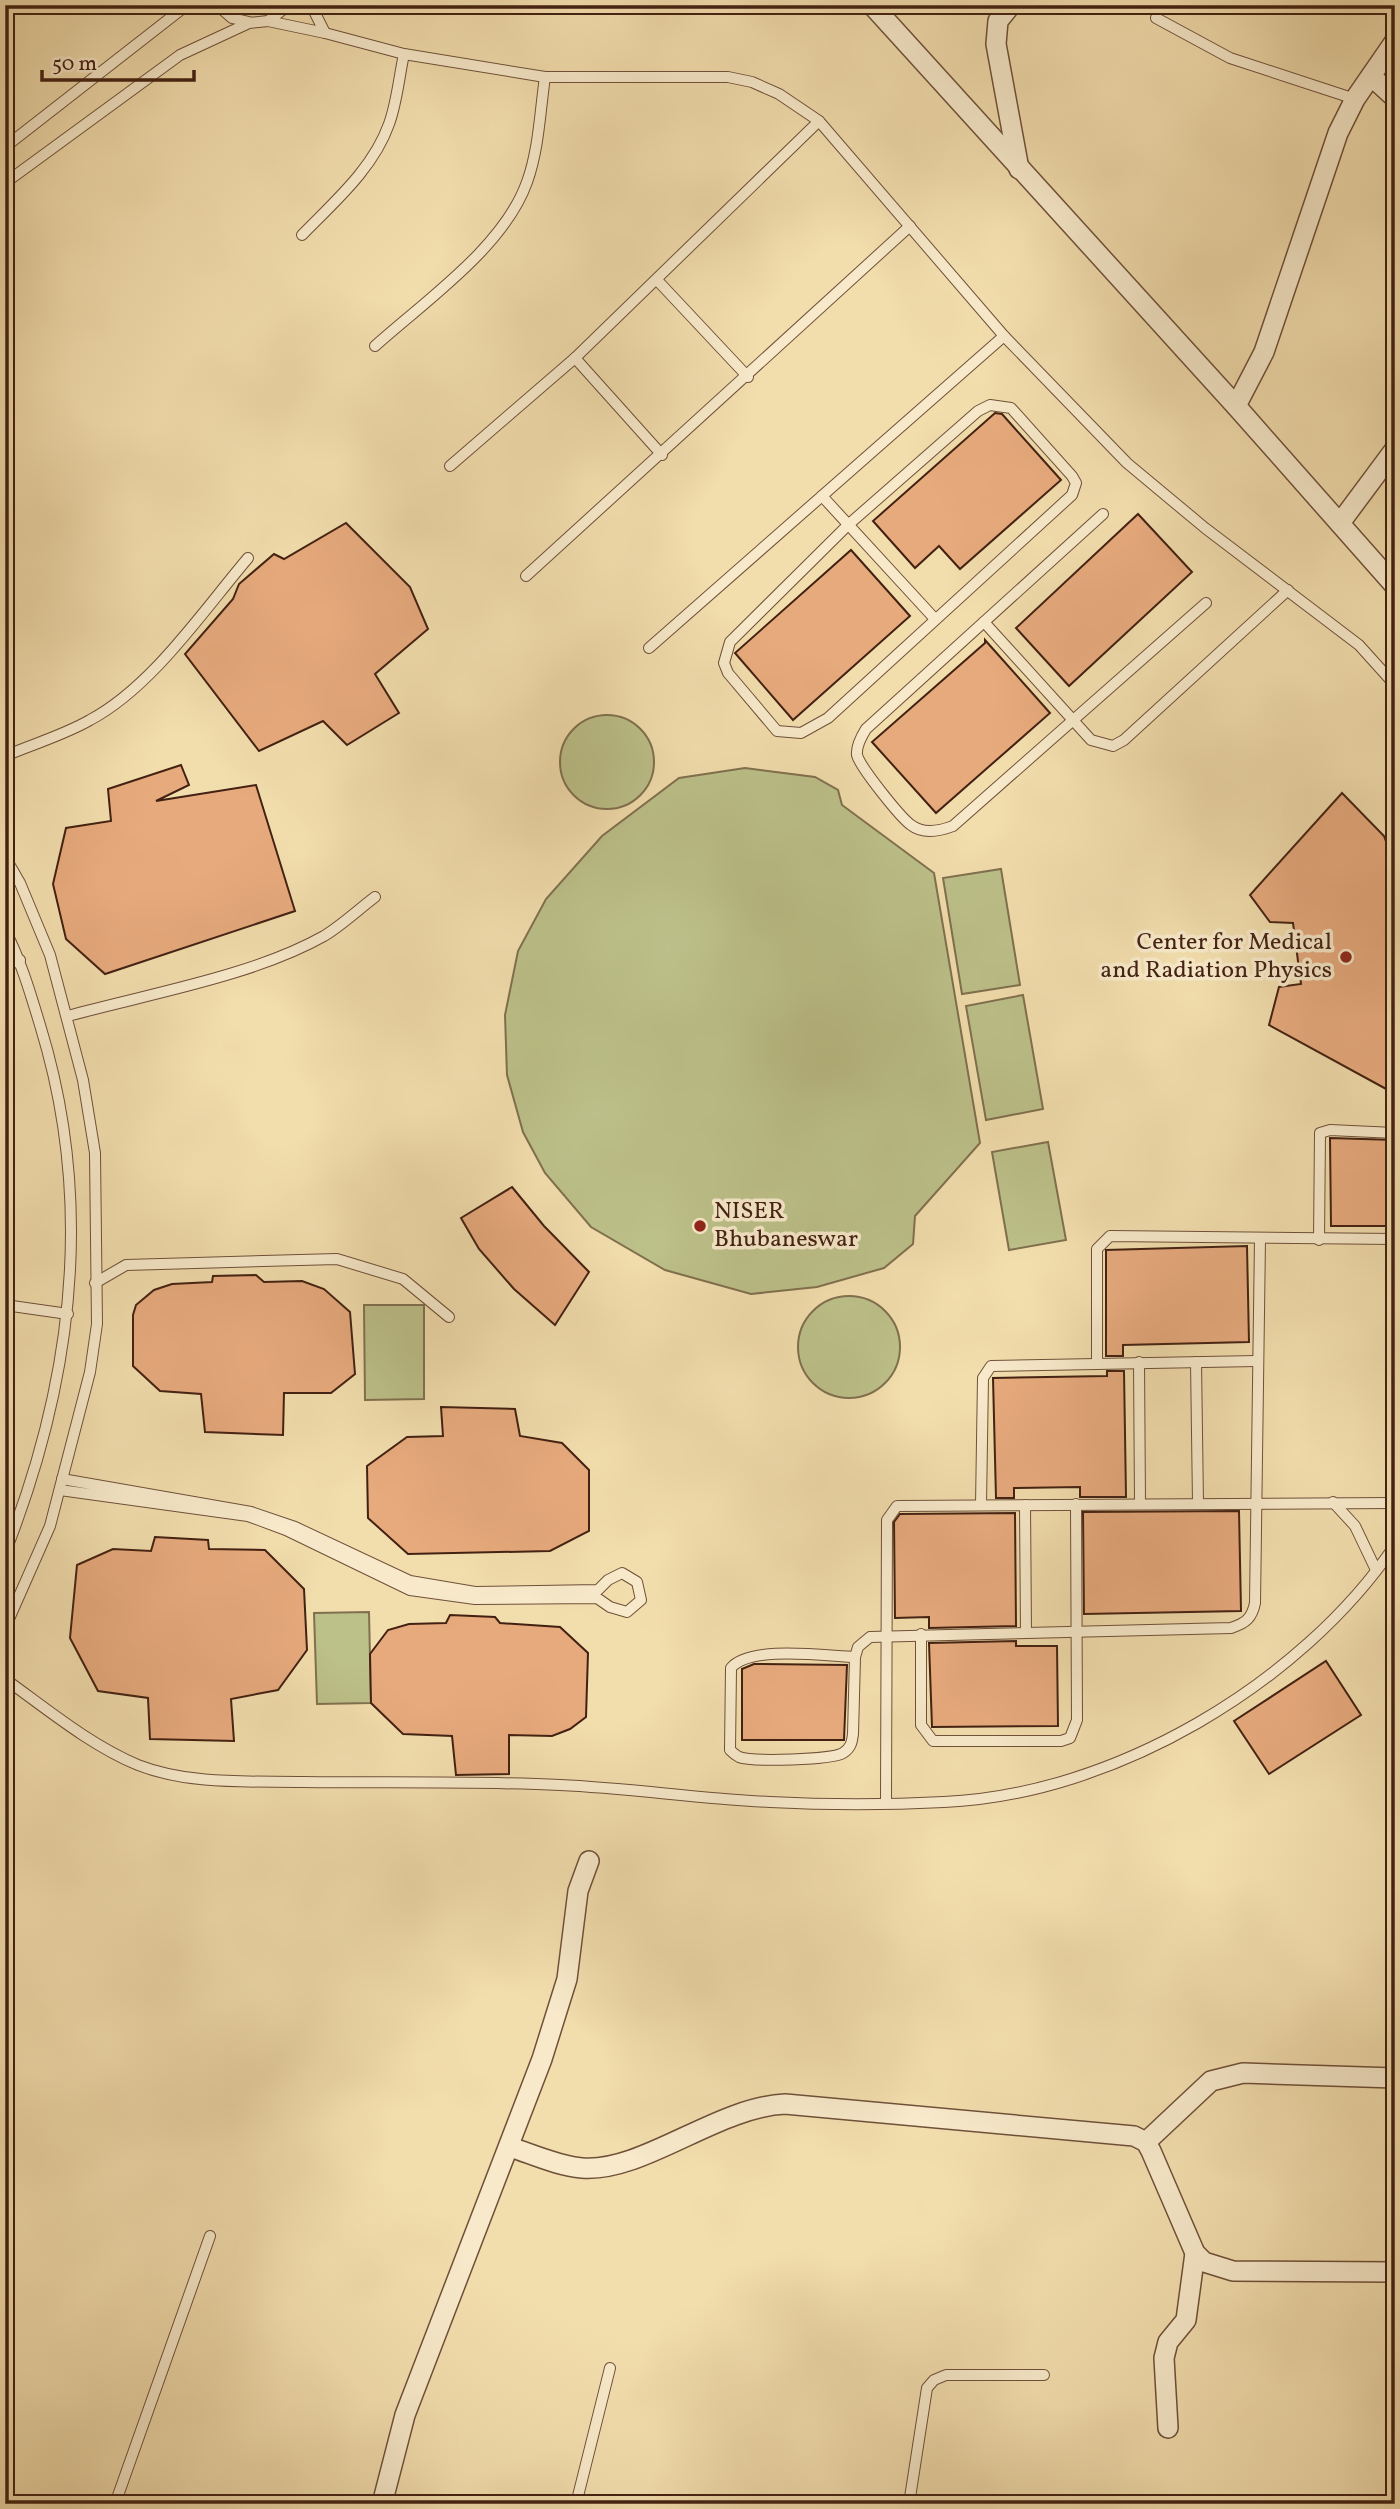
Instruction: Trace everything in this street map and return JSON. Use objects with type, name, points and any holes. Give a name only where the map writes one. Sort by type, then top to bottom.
[{"type":"street","points":[[872,5],[1395,586]]},
{"type":"street","points":[[1011,5],[997,13],[996,44],[1019,170]]},
{"type":"street","points":[[1236,407],[1264,352],[1326,160],[1355,99],[1395,41]]},
{"type":"street","points":[[1371,76],[1395,98]]},
{"type":"street","points":[[1340,523],[1395,449]]},
{"type":"street","points":[[382,2504],[414,2390],[510,2147],[567,1979],[571,1928],[578,1891],[589,1861]]},
{"type":"street","points":[[1146,2142],[1211,2081],[1224,2076],[1242,2073],[1395,2078]]},
{"type":"street","points":[[510,2147],[581,2168],[599,2167],[623,2161],[747,2109],[785,2104],[1134,2136],[1146,2142],[1195,2253],[1204,2262],[1233,2272],[1395,2272]]},
{"type":"street","points":[[1168,2428],[1164,2358],[1168,2342],[1186,2320],[1195,2253]]},
{"type":"lane","points":[[5,147],[187,5]]},
{"type":"lane","points":[[217,5],[232,18],[249,23]]},
{"type":"lane","points":[[268,21],[289,5]]},
{"type":"lane","points":[[312,5],[324,33]]},
{"type":"lane","points":[[1156,18],[1230,58],[1355,99]]},
{"type":"lane","points":[[5,183],[180,55],[249,23],[268,21],[404,54],[545,77],[727,77],[752,82],[779,94],[819,121],[1004,336],[1127,463],[1205,528],[1359,645],[1395,685]]},
{"type":"lane","points":[[302,236],[356,179],[378,149],[390,123],[404,54]]},
{"type":"lane","points":[[375,346],[477,255],[513,210],[527,183],[535,150],[545,77]]},
{"type":"lane","points":[[450,466],[575,358],[819,121]]},
{"type":"lane","points":[[526,576],[911,226]]},
{"type":"lane","points":[[657,280],[748,377]]},
{"type":"lane","points":[[649,648],[1004,336]]},
{"type":"lane","points":[[575,358],[662,455]]},
{"type":"lane","points":[[990,405],[1012,408],[1072,476],[1076,489],[813,729],[801,733],[777,731],[729,673],[724,663],[725,652],[730,642],[848,525],[978,411],[990,405]]},
{"type":"lane","points":[[822,496],[936,619]]},
{"type":"lane","points":[[1103,514],[866,729],[859,742],[857,755],[863,767],[911,825],[939,832],[953,825],[1206,603]]},
{"type":"lane","points":[[5,756],[90,721],[122,699],[149,673],[248,558]]},
{"type":"lane","points":[[984,622],[1091,740],[1101,745],[1113,746],[1124,740],[1288,590]]},
{"type":"lane","points":[[5,857],[20,883],[50,955],[68,1016],[95,1153],[97,1324],[90,1372],[50,1526],[5,1628]]},
{"type":"lane","points":[[68,1016],[242,969],[292,951],[326,935],[376,897]]},
{"type":"lane","points":[[5,930],[20,960],[54,1070],[68,1149],[73,1234],[68,1314],[57,1382],[31,1487],[5,1553]]},
{"type":"lane","points":[[5,966],[20,960]]},
{"type":"lane","points":[[1320,1240],[1320,1133],[1330,1130],[1395,1133]]},
{"type":"lane","points":[[1097,1363],[1097,1249],[1103,1240],[1110,1236],[1395,1239]]},
{"type":"lane","points":[[855,1657],[757,1655],[737,1660],[731,1668],[730,1751],[738,1757],[753,1759],[830,1757],[843,1754],[851,1745],[853,1734],[855,1657],[863,1641],[886,1634],[1231,1628],[1244,1624],[1252,1614],[1255,1603],[1260,1239]]},
{"type":"lane","points":[[95,1283],[126,1265],[337,1259],[403,1279],[449,1317]]},
{"type":"lane","points":[[5,1305],[68,1314]]},
{"type":"lane","points":[[981,1505],[983,1378],[986,1371],[1000,1364],[1257,1361]]},
{"type":"lane","points":[[1139,1362],[1140,1504]]},
{"type":"lane","points":[[1196,1362],[1198,1503]]},
{"type":"lane","points":[[61,1484],[251,1512],[295,1527],[410,1581],[475,1592],[598,1590],[622,1573],[637,1582],[641,1600],[627,1612],[610,1607],[597,1598],[475,1599],[410,1590],[286,1530],[248,1516],[61,1484]]},
{"type":"lane","points":[[1333,1502],[1355,1526],[1376,1570]]},
{"type":"lane","points":[[886,1802],[887,1521],[891,1511],[897,1506],[1395,1503]]},
{"type":"lane","points":[[921,1634],[921,1725],[933,1741],[944,1744],[1061,1741],[1070,1738],[1077,1720],[1076,1504]]},
{"type":"lane","points":[[1025,1505],[1026,1632]]},
{"type":"lane","points":[[5,1679],[97,1742],[139,1765],[184,1777],[238,1781],[560,1785],[771,1802],[947,1802],[997,1795],[1071,1778],[1116,1763],[1167,1740],[1260,1684],[1304,1647],[1360,1591],[1395,1545]]},
{"type":"lane","points":[[115,2504],[210,2236]]},
{"type":"lane","points":[[576,2504],[610,2368]]},
{"type":"lane","points":[[909,2504],[927,2388],[934,2380],[946,2375],[1044,2375]]},
{"type":"green space","points":[[607,715],[625,719],[640,729],[650,744],[654,762],[650,780],[640,795],[625,805],[607,809],[589,805],[574,795],[564,780],[560,762],[564,744],[574,729],[589,719]]},
{"type":"green space","points":[[745,768],[815,777],[838,790],[842,805],[934,873],[980,1143],[915,1216],[913,1244],[884,1268],[817,1287],[751,1294],[665,1270],[591,1227],[545,1173],[523,1132],[507,1075],[505,1015],[518,951],[546,899],[602,836],[679,778]]},
{"type":"green space","points":[[1001,869],[1020,985],[962,994],[943,878]]},
{"type":"green space","points":[[1023,995],[1043,1109],[986,1120],[966,1006]]},
{"type":"green space","points":[[1048,1142],[1066,1240],[1009,1250],[992,1152]]},
{"type":"green space","points":[[849,1296],[869,1300],[885,1311],[896,1327],[900,1347],[896,1367],[885,1383],[869,1394],[849,1398],[829,1394],[813,1383],[802,1367],[798,1347],[802,1327],[813,1311],[829,1300]]},
{"type":"green space","points":[[364,1305],[424,1305],[424,1399],[365,1400]]},
{"type":"green space","points":[[369,1612],[371,1703],[317,1704],[314,1613]]},
{"type":"building","points":[[995,413],[1002,414],[1061,480],[960,569],[939,546],[915,568],[873,521]]},
{"type":"building","points":[[1138,514],[1192,572],[1069,686],[1016,628]]},
{"type":"building","points":[[346,523],[410,587],[428,629],[375,674],[399,713],[347,745],[323,721],[259,751],[185,654],[233,599],[239,584],[274,554],[284,559]]},
{"type":"building","points":[[851,550],[910,616],[793,720],[735,653]]},
{"type":"building","points":[[985,640],[1050,713],[936,813],[872,742],[985,643]]},
{"type":"building","points":[[181,765],[189,785],[156,801],[256,785],[295,911],[105,974],[66,939],[53,884],[66,828],[111,821],[108,789]]},
{"type":"building","name":"Center for Medical and Radiation Physics","points":[[1342,793],[1384,836],[1395,866],[1395,1074],[1388,1090],[1269,1025],[1279,987],[1301,984],[1293,923],[1270,922],[1250,895]]},
{"type":"building","points":[[1330,1138],[1395,1140],[1395,1226],[1331,1226]]},
{"type":"building","points":[[512,1187],[544,1226],[589,1272],[555,1325],[514,1289],[479,1249],[461,1218]]},
{"type":"building","points":[[1247,1246],[1249,1342],[1123,1345],[1123,1356],[1106,1356],[1106,1250]]},
{"type":"building","points":[[256,1275],[264,1282],[302,1281],[324,1289],[350,1312],[355,1374],[331,1393],[284,1393],[283,1435],[205,1432],[201,1394],[160,1391],[133,1366],[133,1315],[136,1305],[154,1290],[172,1284],[212,1282],[213,1276]]},
{"type":"building","points":[[1107,1371],[1124,1371],[1126,1497],[1080,1497],[1080,1487],[1014,1488],[1014,1498],[996,1498],[993,1378],[1107,1376]]},
{"type":"building","points":[[441,1407],[515,1409],[520,1436],[562,1443],[589,1470],[589,1531],[550,1551],[408,1554],[368,1518],[367,1466],[407,1437],[443,1436]]},
{"type":"building","points":[[1239,1511],[1241,1611],[1084,1614],[1083,1512]]},
{"type":"building","points":[[1015,1513],[1016,1626],[929,1628],[929,1617],[895,1618],[894,1522],[900,1514]]},
{"type":"building","points":[[155,1537],[208,1540],[209,1549],[265,1550],[304,1589],[307,1650],[278,1690],[231,1699],[234,1741],[150,1739],[148,1698],[98,1691],[70,1638],[77,1565],[113,1549],[151,1551]]},
{"type":"building","points":[[450,1615],[495,1617],[500,1623],[560,1627],[588,1653],[586,1717],[570,1729],[552,1736],[509,1735],[509,1774],[456,1775],[452,1736],[403,1734],[371,1703],[370,1654],[388,1630],[409,1624],[446,1623]]},
{"type":"building","points":[[1016,1641],[1016,1646],[1057,1646],[1058,1726],[932,1727],[929,1643]]},
{"type":"building","points":[[1326,1661],[1361,1715],[1269,1774],[1234,1721]]},
{"type":"building","points":[[754,1664],[847,1665],[844,1740],[742,1740],[742,1669]]},
{"type":"place","name":"Center for Medical and Radiation Physics","points":[[1346,957]]},
{"type":"place","name":"NISER Bhubaneswar","points":[[700,1226]]}]
